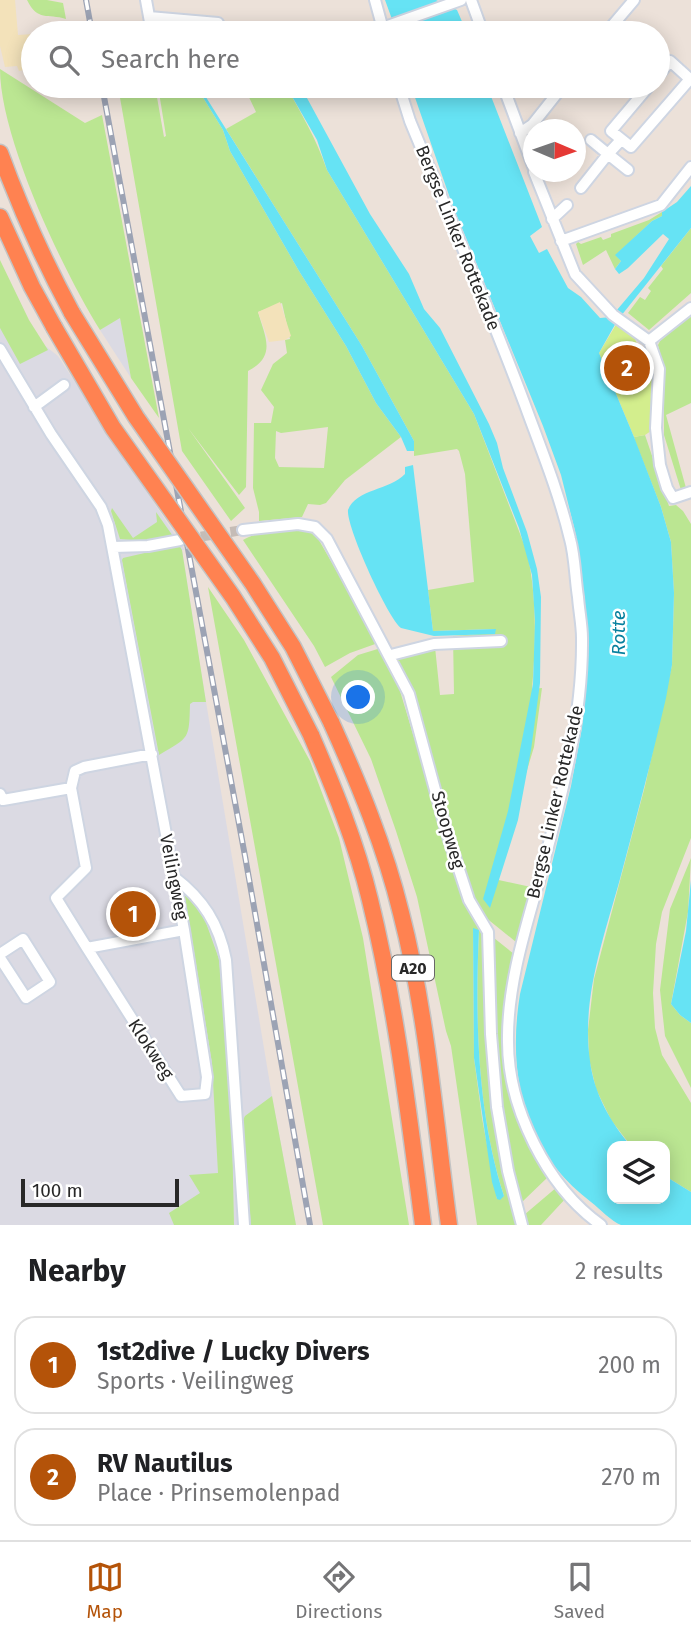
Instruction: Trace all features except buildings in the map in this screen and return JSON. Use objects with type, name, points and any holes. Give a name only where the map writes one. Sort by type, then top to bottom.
[{"type":"highway","name":"A20","points":[[0,153],[29,226],[72,313],[136,417],[254,584],[293,647],[355,775],[401,913],[423,1031],[449,1225]]},
{"type":"highway","name":"A20","points":[[0,217],[32,287],[113,428],[233,597],[265,648],[311,734],[344,814],[377,929],[388,983],[423,1225]]},
{"type":"street","points":[[146,0],[150,21]]},
{"type":"street","points":[[375,0],[383,21]]},
{"type":"street","points":[[408,21],[464,0],[476,21]]},
{"type":"street","points":[[616,21],[634,0]]},
{"type":"street","points":[[149,17],[195,21]]},
{"type":"street","points":[[639,98],[611,131],[631,147],[690,79],[670,61]]},
{"type":"street","name":"Bergse Linker Rottekade","points":[[403,98],[410,121],[509,362],[552,478],[571,541],[582,636],[578,713],[553,829],[520,951],[508,1024],[508,1046],[512,1077],[524,1121],[540,1157],[577,1204],[601,1225]]},
{"type":"street","points":[[507,98],[523,141]]},
{"type":"street","points":[[520,133],[532,125],[553,98]]},
{"type":"street","points":[[591,140],[628,170]]},
{"type":"street","points":[[581,188],[621,140]]},
{"type":"street","points":[[561,241],[661,205],[691,167]]},
{"type":"street","points":[[538,182],[575,274],[616,317],[649,341],[659,369],[656,428],[660,465],[673,498],[691,492]]},
{"type":"street","points":[[552,219],[567,205]]},
{"type":"street","points":[[649,341],[691,307]]},
{"type":"street","name":"Veilingweg","points":[[0,349],[34,407],[104,512],[184,929],[87,948]]},
{"type":"street","points":[[34,407],[64,385]]},
{"type":"street","name":"Stoopweg","points":[[243,530],[298,524],[315,527],[327,539],[410,694],[446,830],[469,900],[488,932],[491,1034],[497,1107],[522,1225]]},
{"type":"street","points":[[113,548],[148,546],[180,540]]},
{"type":"street","points":[[391,655],[434,644],[501,641]]},
{"type":"street","points":[[87,948],[56,898],[86,868],[71,788],[75,771],[152,754]]},
{"type":"street","points":[[0,794],[3,800],[71,788]]},
{"type":"street","points":[[174,877],[189,888],[211,914],[222,939],[226,960],[244,1225]]},
{"type":"street","name":"Klokweg","points":[[87,948],[181,1096],[205,1094],[207,1077],[184,929]]},
{"type":"street","points":[[23,939],[50,982],[26,998],[0,956],[23,939]]},
{"type":"shaded area","points":[[0,265],[34,337],[58,356],[185,550],[182,550],[201,672],[296,1225],[0,1225]]},
{"type":"shaded area","points":[[120,317],[131,378],[100,330]]},
{"type":"green space","points":[[27,0],[63,3],[66,19],[43,16],[31,7]]},
{"type":"green space","points":[[0,69],[21,82],[21,98],[46,98],[85,123],[102,115],[159,418],[131,378],[120,318],[100,330],[52,240],[22,166],[10,131]]},
{"type":"green space","points":[[120,98],[157,98],[164,137],[160,98],[203,98],[223,130],[230,151],[299,271],[346,346],[376,403],[401,437],[345,480],[326,503],[308,504],[302,517],[259,521],[253,488],[254,423],[271,423],[274,407],[261,390],[273,364],[287,353],[285,340],[290,339],[282,303],[258,312],[266,338],[266,352],[263,359],[248,371],[246,487],[239,495],[188,428],[245,508],[231,521],[182,451]],"holes":[[[328,427],[324,468],[279,467],[275,458],[276,431],[281,433]]]},
{"type":"green space","points":[[249,98],[292,98],[327,170],[474,414],[527,552],[535,620],[532,689],[542,688],[534,747],[494,879],[531,887],[516,942],[485,917],[474,897],[412,694],[397,657],[435,647],[440,695],[454,694],[453,636],[495,633],[495,629],[433,631],[428,590],[474,582],[465,474],[459,451],[457,449],[414,456],[414,441],[362,346],[226,129],[256,112]]},
{"type":"green space","points":[[662,212],[662,216],[652,221],[616,255],[621,261],[615,269],[606,250],[583,265],[576,244],[578,242],[581,244],[601,237],[603,240]]},
{"type":"green space","points":[[691,228],[691,293],[649,330],[628,313],[640,297],[645,300],[651,291],[648,288],[663,269],[661,266]]},
{"type":"green space","points":[[0,260],[29,320],[48,350],[20,364],[0,328]]},
{"type":"green space","points":[[691,315],[691,403],[666,415],[686,488],[681,490],[664,435],[664,368],[658,345]]},
{"type":"green space","points":[[617,323],[634,337],[654,381],[651,431],[645,435],[634,437],[599,353]]},
{"type":"green space","points":[[645,435],[669,506],[676,505],[691,524],[691,838],[662,912],[656,944],[653,993],[655,1028],[662,1055],[691,1103],[691,1192],[670,1179],[670,1141],[627,1141],[611,1120],[596,1089],[589,1059],[588,1030],[594,979],[645,786],[672,665],[674,593],[671,542],[661,507],[634,437]]},
{"type":"green space","points":[[112,508],[133,538],[157,522],[156,512],[175,539],[150,542],[120,539]]},
{"type":"green space","points":[[300,529],[316,535],[378,643],[350,653],[325,667],[314,646],[243,540],[264,533]]},
{"type":"green space","points":[[179,545],[182,550],[206,702],[190,704],[186,736],[159,755],[122,560]]},
{"type":"green space","points":[[208,587],[244,640],[310,761],[339,838],[363,938],[409,1225],[323,1225]]},
{"type":"green space","points":[[381,648],[397,681],[451,860],[484,928],[490,1089],[517,1225],[477,1225],[451,1046],[417,897],[371,759],[331,677],[358,655]],"holes":[[[473,929],[479,931],[477,997],[480,1065],[488,1131],[504,1196],[497,1199],[474,1058]]]},
{"type":"green space","points":[[691,858],[688,912],[671,1004],[691,1023],[691,1088],[665,1036],[660,990],[670,909]]},
{"type":"green space","points":[[187,894],[205,920],[219,959],[231,1083],[234,1225],[174,1225],[169,1213],[200,1193],[189,1175],[218,1173],[212,1063],[185,896]]},
{"type":"green space","points":[[494,938],[514,954],[504,1020],[507,1081],[520,1125],[548,1177],[522,1202],[505,1142],[493,1013]]},
{"type":"green space","points":[[272,1096],[296,1225],[251,1225],[242,1122],[245,1116]]},
{"type":"green space","points":[[557,1187],[567,1197],[541,1225],[527,1225],[524,1215]]},
{"type":"sand","points":[[0,0],[15,0],[18,35],[21,35],[21,71],[17,66],[5,67],[0,46]]},
{"type":"sand","points":[[280,302],[291,336],[285,340],[269,342],[258,312]]},
{"type":"water","points":[[385,0],[436,0],[457,10],[462,21],[393,21]]},
{"type":"water","points":[[203,98],[207,98],[362,346],[414,441],[414,451],[407,451],[401,437],[376,403],[346,346],[230,151],[223,130]]},
{"type":"water","points":[[293,98],[307,98],[370,214],[409,274],[424,309],[440,328],[497,443],[537,569],[541,597],[540,683],[531,750],[518,820],[490,908],[483,899],[508,811],[533,684],[535,621],[532,575],[519,528],[474,414],[327,170],[317,140]]},
{"type":"water","name":"Rotte","points":[[415,98],[492,98],[542,227],[530,236],[539,253],[547,249],[568,288],[581,297],[600,318],[611,317],[644,278],[669,239],[663,234],[619,274],[615,269],[621,261],[615,255],[652,221],[662,216],[662,212],[677,202],[691,186],[691,228],[617,321],[599,353],[661,507],[671,542],[674,593],[672,665],[666,698],[601,946],[591,991],[588,1038],[592,1073],[599,1096],[627,1141],[607,1141],[607,1204],[670,1204],[670,1179],[691,1192],[691,1225],[621,1225],[613,1221],[568,1182],[549,1159],[535,1135],[519,1082],[516,1053],[520,994],[571,786],[582,728],[587,675],[585,603],[575,531],[561,475],[452,204]]},
{"type":"water","points":[[413,465],[433,631],[496,629],[495,634],[434,636],[401,628],[378,591],[360,552],[348,510],[358,498],[399,479],[405,474],[405,467]]},
{"type":"water","points":[[691,880],[691,1023],[671,1004],[686,931]]},
{"type":"water","points":[[473,928],[479,930],[477,997],[483,1098],[504,1196],[500,1200],[497,1199],[492,1182],[474,1058]]},
{"type":"tunnel","points":[[186,539],[243,530]]},
{"type":"railway","points":[[86,0],[90,21]]},
{"type":"railway","points":[[104,98],[245,856],[310,1225]]},
{"type":"place","name":"RV Nautilus","points":[[627,368]]},
{"type":"place","name":"1st2dive / Lucky Divers","points":[[133,914]]}]
